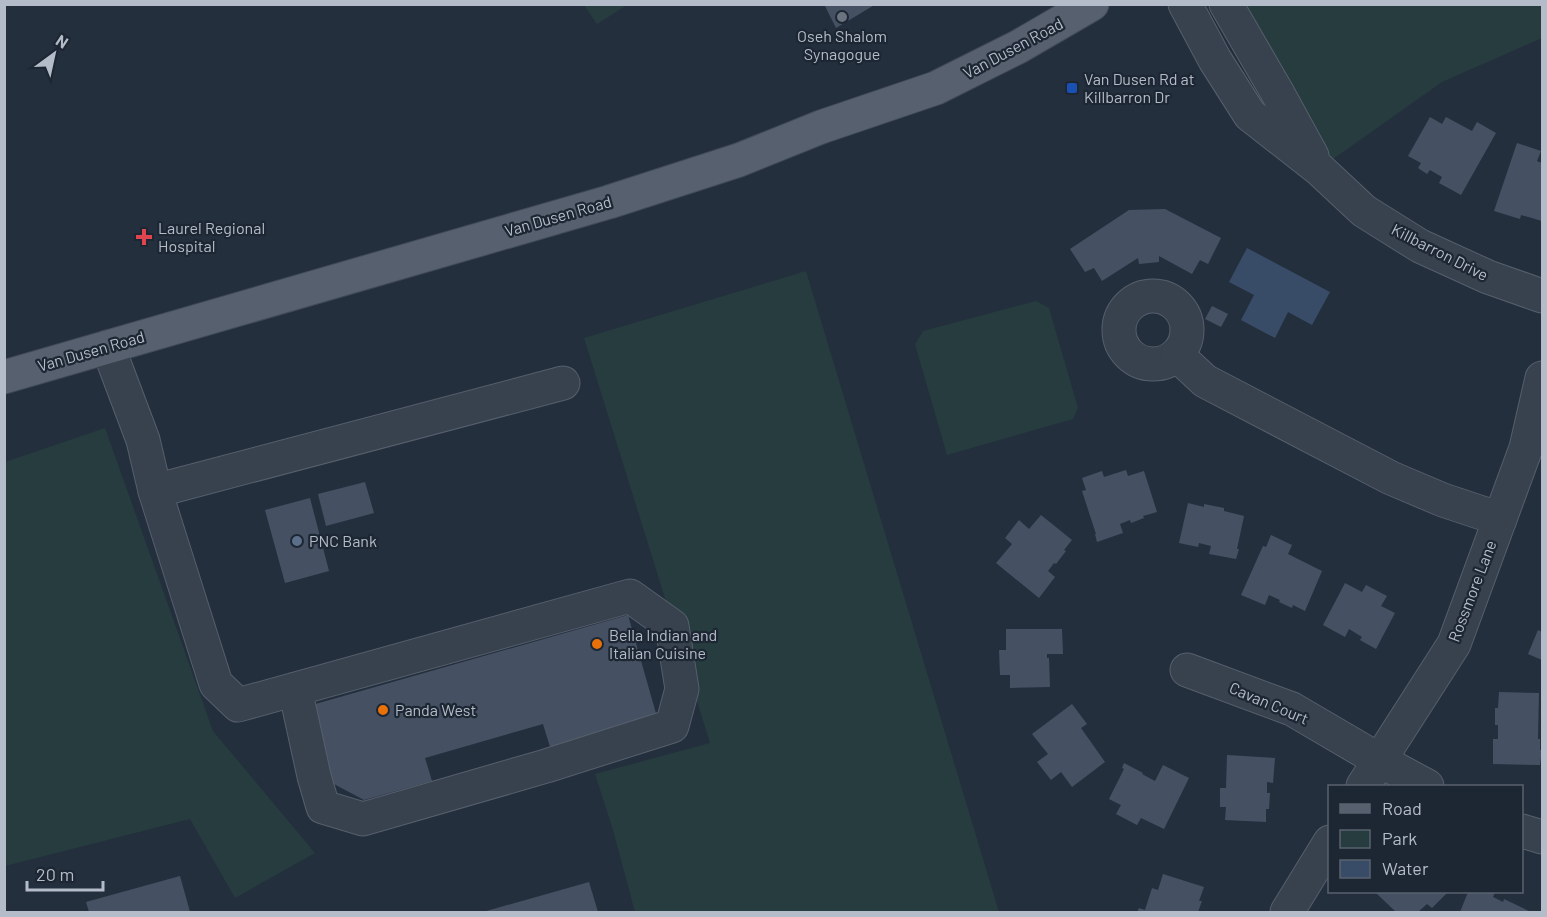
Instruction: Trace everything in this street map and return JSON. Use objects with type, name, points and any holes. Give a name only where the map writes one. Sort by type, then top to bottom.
[{"type":"main road","name":"Van Dusen Road","points":[[4,376],[609,202],[740,160],[821,127],[936,88],[1018,47],[1092,4]]},
{"type":"street","name":"Killbarron Drive","points":[[1185,4],[1215,60],[1250,115],[1319,169],[1364,211],[1420,246],[1488,278],[1542,296]]},
{"type":"street","name":"Killbarron Drive","points":[[1226,4],[1319,169]]},
{"type":"street","points":[[108,346],[142,440],[155,491],[216,684],[238,705],[295,689],[630,596],[672,626],[682,689],[672,726],[546,766],[363,819],[323,807],[295,689]]},
{"type":"street","points":[[1177,355],[1205,381],[1391,478],[1443,500],[1500,519]]},
{"type":"street","name":"Rossmore Lane","points":[[1371,773],[1454,644],[1526,448],[1542,378]]},
{"type":"street","points":[[155,491],[563,383]]},
{"type":"street","name":"Cavan Court","points":[[1187,670],[1292,709],[1371,773],[1423,785]]},
{"type":"street","points":[[1523,832],[1542,837]]},
{"type":"street","points":[[1287,912],[1328,844]]},
{"type":"green space","points":[[584,5],[627,5],[597,24]]},
{"type":"green space","points":[[1231,5],[1542,5],[1542,38],[1442,82],[1319,169]]},
{"type":"green space","points":[[806,271],[999,912],[635,912],[595,774],[710,743],[584,338]]},
{"type":"green space","points":[[1036,301],[1049,308],[1078,408],[1073,419],[947,455],[915,344],[923,331]]},
{"type":"green space","points":[[105,428],[213,731],[315,853],[235,898],[190,819],[5,866],[5,462]]},
{"type":"water","points":[[1247,248],[1330,292],[1312,325],[1288,312],[1275,338],[1241,320],[1254,295],[1229,282]]},
{"type":"building","name":"Oseh Shalom Synagogue","points":[[824,4],[876,4],[836,28]]},
{"type":"building","points":[[1430,117],[1442,124],[1446,117],[1472,131],[1477,122],[1496,133],[1461,195],[1439,183],[1442,177],[1430,170],[1427,174],[1418,168],[1421,163],[1408,156]]},
{"type":"building","points":[[1517,143],[1541,151],[1537,161],[1542,163],[1542,221],[1521,215],[1520,219],[1494,211]]},
{"type":"building","points":[[1165,209],[1221,238],[1208,264],[1200,260],[1192,274],[1159,256],[1159,262],[1139,264],[1138,258],[1102,281],[1094,268],[1085,272],[1070,249],[1129,210]]},
{"type":"building","points":[[1212,306],[1228,314],[1221,327],[1205,319]]},
{"type":"building","points":[[1126,470],[1128,476],[1144,471],[1157,512],[1131,523],[1130,520],[1120,524],[1123,533],[1097,542],[1082,491],[1086,490],[1082,478],[1102,471],[1104,477]]},
{"type":"building","points":[[365,482],[374,513],[326,526],[318,494]]},
{"type":"building","name":"PNC Bank","points":[[310,498],[329,571],[285,583],[265,510]]},
{"type":"building","points":[[1188,503],[1224,508],[1224,511],[1244,516],[1236,559],[1209,554],[1211,546],[1199,543],[1198,547],[1179,543]]},
{"type":"building","points":[[1041,515],[1072,540],[1056,564],[1054,563],[1048,571],[1055,577],[1039,598],[996,563],[1012,544],[1005,538],[1019,520],[1029,529]]},
{"type":"building","points":[[1271,535],[1292,545],[1288,554],[1322,571],[1305,611],[1293,605],[1292,608],[1269,595],[1265,605],[1241,595],[1263,546],[1266,547]]},
{"type":"building","points":[[1345,583],[1362,592],[1366,585],[1387,596],[1381,606],[1395,613],[1376,649],[1360,640],[1362,637],[1349,629],[1345,637],[1323,625]]},
{"type":"building","points":[[628,615],[657,717],[550,747],[543,724],[425,758],[432,781],[364,800],[334,784],[312,705]]},
{"type":"building","points":[[1006,629],[1062,629],[1063,654],[1047,654],[1050,687],[1010,688],[1010,675],[1000,675],[999,650],[1006,650]]},
{"type":"building","points":[[1538,630],[1542,632],[1542,660],[1528,654]]},
{"type":"building","points":[[1499,692],[1539,693],[1538,739],[1540,739],[1540,750],[1542,750],[1540,765],[1493,764],[1493,739],[1498,739],[1495,708],[1498,708]]},
{"type":"building","points":[[1072,704],[1087,724],[1081,728],[1105,762],[1072,787],[1061,772],[1051,780],[1037,762],[1048,754],[1032,734]]},
{"type":"building","points":[[1227,755],[1275,758],[1273,783],[1267,782],[1267,793],[1270,793],[1266,822],[1225,820],[1226,807],[1220,807],[1220,788],[1226,788]]},
{"type":"building","points":[[1124,763],[1155,781],[1163,765],[1189,778],[1164,829],[1141,818],[1137,825],[1116,814],[1121,805],[1109,799],[1124,769],[1122,768]]},
{"type":"building","points":[[1163,874],[1204,887],[1198,912],[1137,912],[1139,908],[1145,910],[1152,888],[1158,890]]},
{"type":"building","points":[[180,876],[190,912],[89,912],[86,902]]},
{"type":"building","points":[[589,882],[598,912],[483,912]]},
{"type":"building","points":[[1376,893],[1447,893],[1432,908],[1427,904],[1418,912],[1396,912]]},
{"type":"building","points":[[1468,893],[1495,893],[1493,897],[1503,902],[1504,899],[1531,912],[1460,912]]},
{"type":"place","name":"Oseh Shalom Synagogue","points":[[842,17]]},
{"type":"place","name":"Van Dusen Rd at Killbarron Dr","points":[[1072,88]]},
{"type":"place","name":"Laurel Regional Hospital","points":[[144,237]]},
{"type":"place","name":"PNC Bank","points":[[297,541]]},
{"type":"place","name":"Bella Indian and Italian Cuisine","points":[[597,644]]},
{"type":"place","name":"Panda West","points":[[383,710]]}]
